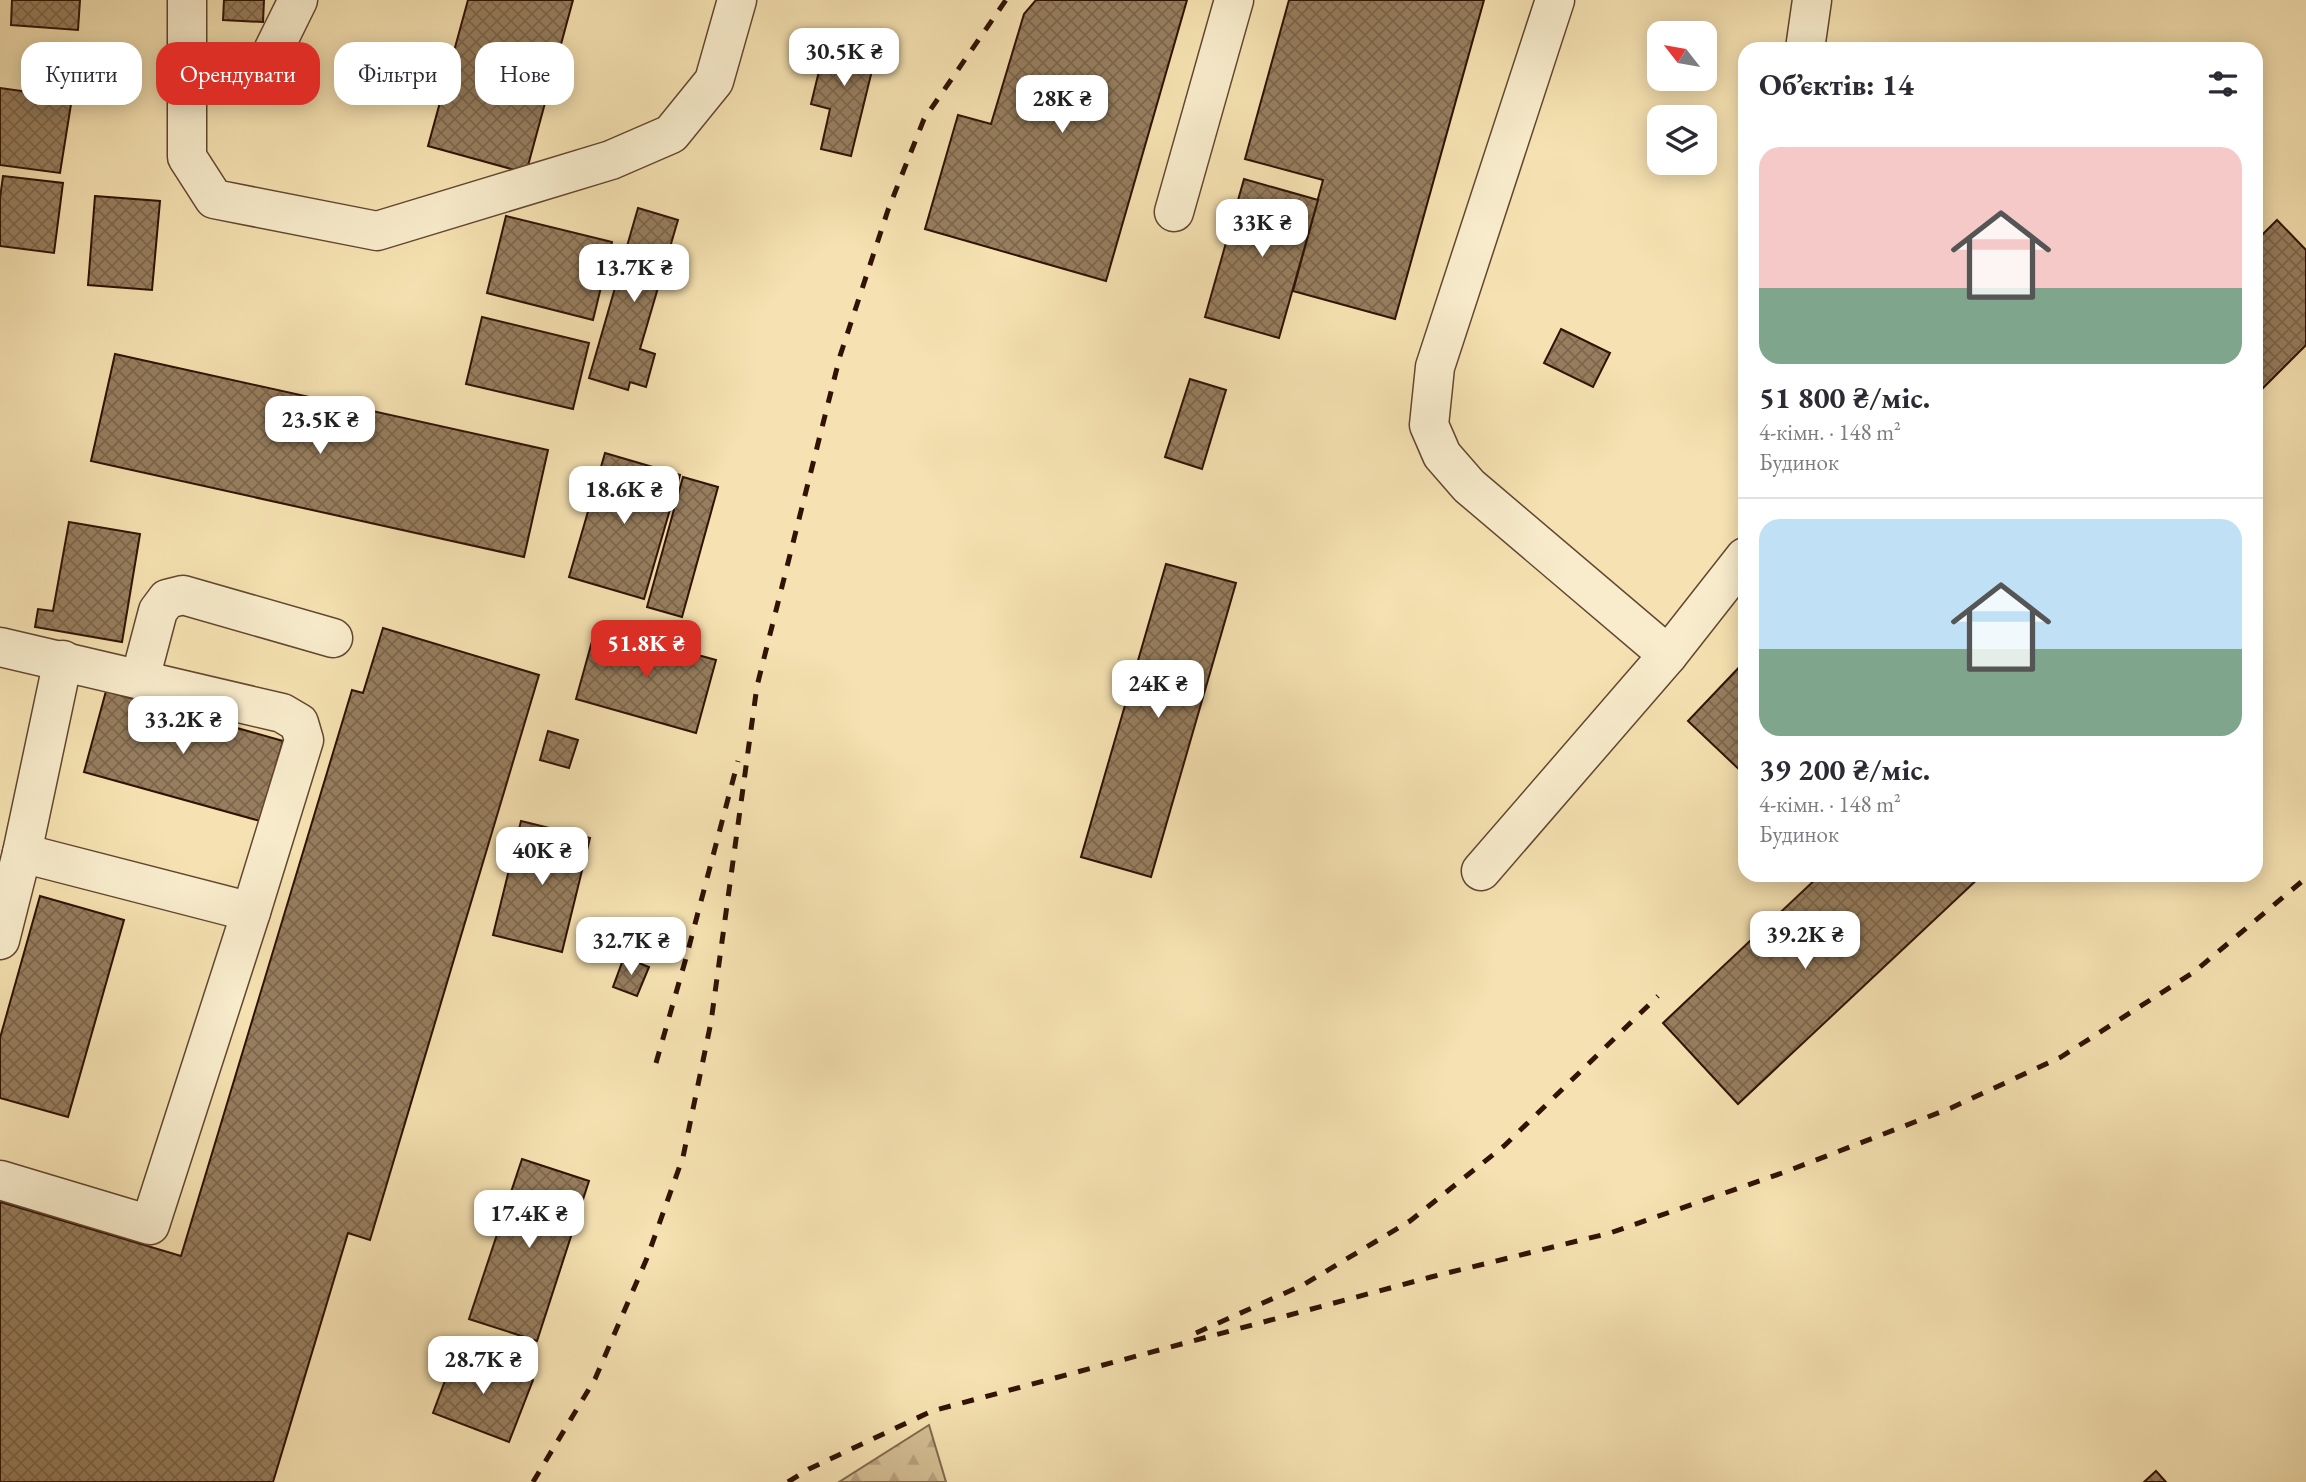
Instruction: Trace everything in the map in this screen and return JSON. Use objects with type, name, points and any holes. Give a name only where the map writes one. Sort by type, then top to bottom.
[{"type":"lane","points":[[187,0],[187,42]]},
{"type":"lane","points":[[277,42],[298,0]]},
{"type":"lane","points":[[187,105],[187,157],[214,199],[377,231],[611,160],[671,134],[713,81],[737,0]]},
{"type":"lane","points":[[1174,212],[1234,0]]},
{"type":"lane","points":[[1555,0],[1435,367],[1429,425],[1442,454],[1469,486],[1668,655]]},
{"type":"lane","points":[[1806,42],[1812,0]]},
{"type":"lane","points":[[1481,871],[1668,655],[1738,566]]},
{"type":"lane","points":[[140,679],[158,611],[167,599],[183,595],[333,638]]},
{"type":"lane","points":[[0,647],[282,713],[299,723],[304,740],[150,1225],[0,1180]]},
{"type":"lane","points":[[0,940],[22,853],[63,660]]},
{"type":"lane","points":[[22,853],[251,912]]},
{"type":"green space","points":[[929,1425],[946,1482],[839,1482]]},
{"type":"building","points":[[12,0],[80,0],[78,30],[11,25]]},
{"type":"building","points":[[224,0],[264,0],[263,22],[223,20]]},
{"type":"building","points":[[468,0],[573,0],[562,42],[475,42],[475,105],[544,105],[526,173],[428,146],[439,105],[461,105],[461,42],[456,42]]},
{"type":"building","points":[[1036,0],[1187,0],[1106,281],[925,229],[958,115],[991,124],[1024,14]]},
{"type":"building","points":[[1289,0],[1484,0],[1395,319],[1293,291],[1323,180],[1245,159]]},
{"type":"building","points":[[829,30],[879,42],[851,156],[821,149],[830,109],[811,104]]},
{"type":"building","points":[[0,88],[21,91],[21,105],[71,105],[60,173],[0,165]]},
{"type":"building","points":[[3,176],[63,183],[54,253],[0,246]]},
{"type":"building","points":[[1244,179],[1318,200],[1279,338],[1205,317]]},
{"type":"building","points":[[95,196],[160,201],[152,290],[88,285]]},
{"type":"building","points":[[638,208],[678,220],[640,349],[655,354],[646,387],[630,382],[628,390],[589,378]]},
{"type":"building","points":[[506,216],[612,242],[593,320],[487,293]]},
{"type":"building","points":[[2277,220],[2306,250],[2306,345],[2263,388],[2263,234]]},
{"type":"building","points":[[482,317],[589,343],[573,409],[466,384]]},
{"type":"building","points":[[1561,329],[1610,353],[1593,387],[1544,363]]},
{"type":"building","points":[[115,354],[548,450],[524,557],[91,461]]},
{"type":"building","points":[[1190,379],[1226,390],[1202,469],[1165,457]]},
{"type":"building","points":[[605,453],[680,475],[644,599],[569,577]]},
{"type":"building","points":[[683,477],[718,487],[682,617],[647,607]]},
{"type":"building","points":[[69,522],[140,534],[122,642],[35,627],[38,609],[53,611]]},
{"type":"building","points":[[1166,564],[1236,583],[1151,877],[1081,857]]},
{"type":"building","points":[[596,627],[716,660],[696,733],[576,699]]},
{"type":"building","points":[[383,628],[539,675],[370,1240],[348,1233],[273,1482],[0,1482],[0,1202],[181,1256],[352,690],[363,693]]},
{"type":"building","points":[[1738,668],[1738,768],[1688,721]]},
{"type":"building","points":[[106,691],[283,741],[260,821],[84,772]]},
{"type":"building","points":[[548,731],[578,740],[569,768],[540,760]]},
{"type":"building","points":[[521,821],[590,838],[562,952],[493,935]]},
{"type":"building","points":[[1813,882],[1975,882],[1738,1104],[1663,1023]]},
{"type":"building","points":[[40,896],[124,920],[68,1117],[0,1098],[0,1038]]},
{"type":"building","points":[[624,957],[649,967],[637,996],[613,987]]},
{"type":"building","points":[[522,1159],[589,1181],[537,1341],[469,1319]]},
{"type":"building","points":[[456,1351],[533,1380],[509,1442],[433,1413]]},
{"type":"building","points":[[2156,1471],[2166,1482],[2144,1482]]},
{"type":"railway","points":[[533,1482],[595,1379],[647,1258],[683,1157],[711,1022],[757,686],[840,356],[888,210],[924,119],[1006,0]]},
{"type":"railway","points":[[656,1063],[738,761]]},
{"type":"railway","points":[[788,1482],[809,1469],[932,1411],[1431,1277],[1610,1233],[1785,1172],[1951,1108],[2061,1057],[2194,972],[2306,878]]},
{"type":"railway","points":[[1196,1333],[1303,1285],[1410,1221],[1504,1146],[1658,996]]}]
